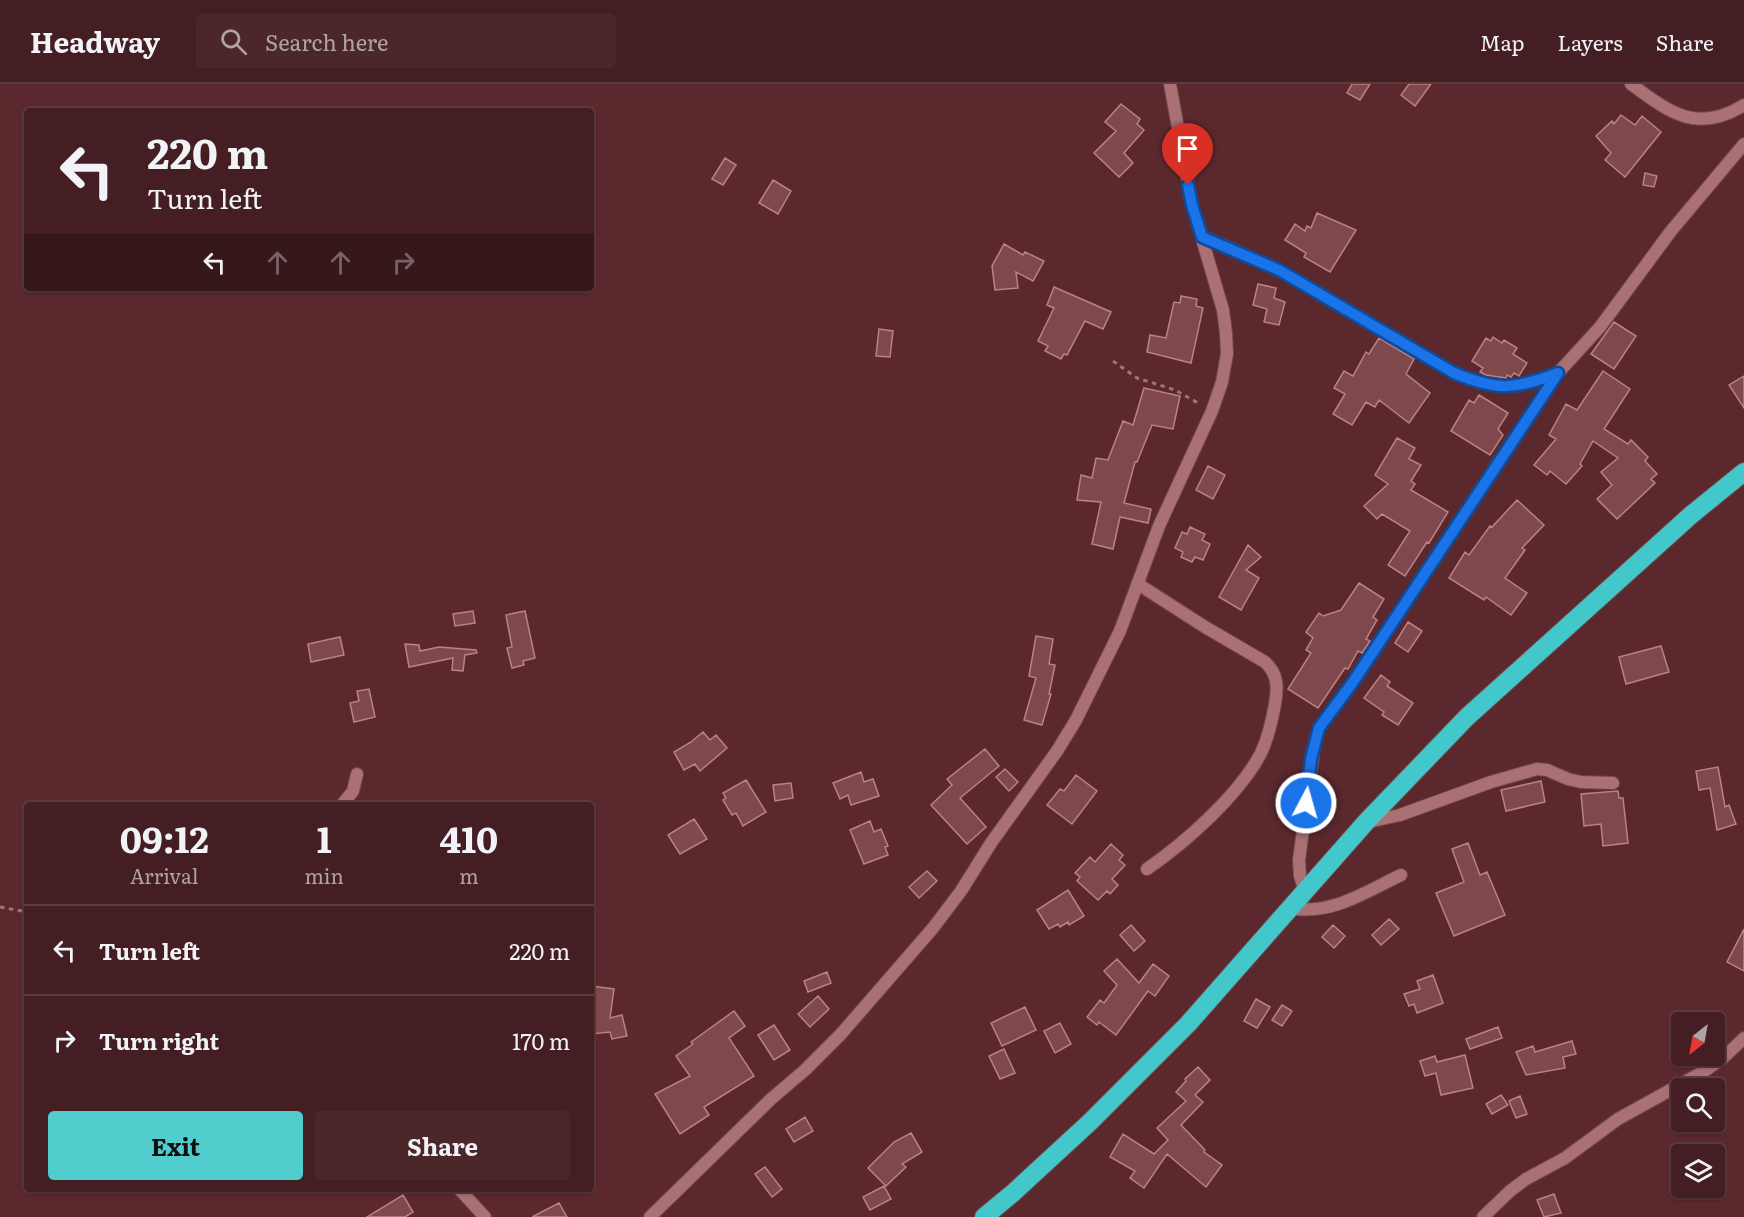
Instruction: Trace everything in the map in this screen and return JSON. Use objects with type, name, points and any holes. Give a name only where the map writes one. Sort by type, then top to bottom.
[{"type":"highway","points":[[984,1217],[1058,1152],[1142,1071],[1222,986],[1366,822],[1467,717],[1691,515],[1744,472]]},
{"type":"street","points":[[650,1217],[743,1125],[841,1034],[945,913],[991,843],[1047,767],[1076,720],[1119,631],[1159,526],[1212,411],[1222,382],[1227,354],[1223,310],[1192,205],[1170,84]]},
{"type":"street","points":[[1631,84],[1671,112],[1705,120],[1724,116],[1744,105]]},
{"type":"street","points":[[1305,892],[1300,876],[1299,860],[1311,759],[1319,728],[1353,682],[1558,373],[1600,327],[1671,231],[1744,144]]},
{"type":"street","points":[[1202,237],[1279,270],[1446,369],[1483,385],[1510,387],[1558,373]]},
{"type":"street","points":[[1138,584],[1265,662],[1276,676],[1277,693],[1272,722],[1261,752],[1251,769],[1196,830],[1147,869]]},
{"type":"street","points":[[1366,822],[1400,814],[1491,782],[1537,769],[1547,770],[1581,782],[1612,783]]},
{"type":"street","points":[[344,802],[353,791],[357,774]]},
{"type":"street","points":[[1289,908],[1309,911],[1326,909],[1401,875]]},
{"type":"street","points":[[1483,1217],[1526,1179],[1565,1158],[1628,1113],[1703,1072],[1723,1058],[1744,1038]]},
{"type":"street","points":[[462,1192],[485,1217]]},
{"type":"path","points":[[1113,361],[1137,378],[1185,395],[1212,411]]},
{"type":"path","points":[[0,907],[24,911]]},
{"type":"building","points":[[1352,84],[1370,84],[1360,100],[1347,93]]},
{"type":"building","points":[[1409,84],[1431,84],[1415,106],[1401,95]]},
{"type":"building","points":[[1121,104],[1140,119],[1137,124],[1144,130],[1124,153],[1133,163],[1119,177],[1094,153],[1116,131],[1105,122]]},
{"type":"building","points":[[1621,115],[1635,125],[1642,116],[1661,132],[1625,177],[1605,160],[1611,153],[1596,136],[1612,121],[1614,124]]},
{"type":"building","points":[[725,158],[736,165],[723,185],[712,179]]},
{"type":"building","points":[[1645,173],[1657,176],[1654,187],[1643,185]]},
{"type":"building","points":[[773,180],[791,191],[778,214],[759,203]]},
{"type":"building","points":[[1317,213],[1356,230],[1330,272],[1304,257],[1306,253],[1285,240],[1295,224],[1305,231],[1307,226],[1311,228]]},
{"type":"building","points":[[1004,244],[1023,255],[1025,252],[1044,261],[1033,281],[1016,272],[1018,288],[995,290],[992,266]]},
{"type":"building","points":[[1258,284],[1276,288],[1274,298],[1285,302],[1279,325],[1264,322],[1267,309],[1253,305]]},
{"type":"building","points":[[1054,287],[1111,312],[1103,329],[1085,321],[1067,355],[1064,354],[1061,359],[1045,351],[1048,346],[1038,341],[1054,308],[1047,305]]},
{"type":"building","points":[[1181,296],[1197,299],[1196,306],[1203,308],[1191,363],[1147,352],[1150,335],[1166,338],[1174,302],[1180,303]]},
{"type":"building","points":[[1614,322],[1636,336],[1614,369],[1591,354]]},
{"type":"building","points":[[879,329],[893,331],[890,357],[876,356]]},
{"type":"building","points":[[1493,337],[1502,343],[1504,340],[1517,348],[1513,354],[1527,363],[1519,376],[1514,373],[1511,377],[1507,375],[1506,378],[1486,375],[1480,372],[1483,368],[1472,361],[1486,338],[1491,341]]},
{"type":"building","points":[[1379,338],[1414,359],[1406,374],[1430,393],[1409,423],[1379,400],[1375,407],[1366,402],[1352,425],[1333,414],[1345,394],[1334,388],[1344,371],[1353,376],[1366,352],[1369,354]]},
{"type":"building","points":[[1603,371],[1630,389],[1604,429],[1628,444],[1631,440],[1648,457],[1645,461],[1657,474],[1651,479],[1655,483],[1617,519],[1597,499],[1612,485],[1601,472],[1618,458],[1593,441],[1580,464],[1582,466],[1566,484],[1550,471],[1547,475],[1534,465],[1556,439],[1549,435],[1566,404],[1577,410]]},
{"type":"building","points":[[1744,376],[1744,408],[1729,385]]},
{"type":"building","points":[[1144,388],[1180,396],[1173,429],[1152,425],[1137,462],[1135,462],[1124,503],[1151,509],[1148,523],[1120,517],[1113,549],[1092,544],[1101,502],[1077,500],[1081,475],[1092,478],[1096,458],[1108,460],[1123,421],[1133,425]]},
{"type":"building","points":[[1479,395],[1508,413],[1498,429],[1503,435],[1490,455],[1451,431],[1469,400],[1474,403]]},
{"type":"building","points":[[1397,438],[1415,448],[1409,459],[1421,465],[1411,481],[1415,484],[1411,490],[1448,512],[1405,576],[1388,565],[1410,531],[1382,514],[1377,519],[1364,506],[1388,484],[1375,475]]},
{"type":"building","points":[[1208,466],[1225,475],[1213,499],[1196,490]]},
{"type":"building","points":[[1517,500],[1544,525],[1522,548],[1525,550],[1505,578],[1527,593],[1511,615],[1486,597],[1484,600],[1449,578],[1465,552],[1469,555],[1490,526],[1492,527]]},
{"type":"building","points":[[1190,527],[1205,534],[1202,540],[1210,544],[1203,560],[1195,557],[1192,562],[1181,557],[1183,552],[1175,548],[1182,532],[1187,534]]},
{"type":"building","points":[[1248,545],[1261,557],[1246,570],[1259,578],[1241,610],[1219,597]]},
{"type":"building","points":[[1359,583],[1384,599],[1373,617],[1377,620],[1366,639],[1370,641],[1362,653],[1358,651],[1348,669],[1345,668],[1318,708],[1288,689],[1311,653],[1306,650],[1313,638],[1306,632],[1319,613],[1323,616],[1341,610]]},
{"type":"building","points":[[473,611],[475,623],[455,626],[453,614]]},
{"type":"building","points":[[525,611],[535,658],[523,661],[524,665],[512,668],[507,648],[512,647],[506,615]]},
{"type":"building","points":[[1408,622],[1422,631],[1408,652],[1395,643]]},
{"type":"building","points":[[1036,636],[1053,639],[1049,664],[1055,665],[1049,694],[1051,694],[1042,725],[1024,720],[1036,678],[1029,676]]},
{"type":"building","points":[[340,637],[344,655],[311,662],[308,644]]},
{"type":"building","points":[[405,644],[419,645],[420,651],[439,647],[476,650],[477,653],[465,655],[463,671],[452,670],[453,658],[409,667]]},
{"type":"building","points":[[1661,646],[1669,672],[1626,684],[1619,657]]},
{"type":"building","points":[[1381,675],[1390,682],[1387,686],[1413,703],[1398,725],[1382,715],[1384,712],[1364,698]]},
{"type":"building","points":[[369,689],[375,717],[354,722],[350,703],[359,701],[357,691]]},
{"type":"building","points":[[703,732],[710,740],[716,735],[727,748],[700,771],[695,764],[684,770],[674,752]]},
{"type":"building","points":[[985,749],[999,766],[960,798],[986,827],[967,844],[931,805],[952,785],[947,779]]},
{"type":"building","points":[[1718,767],[1725,807],[1729,805],[1736,824],[1717,830],[1710,788],[1699,790],[1696,771]]},
{"type":"building","points":[[1005,769],[1018,782],[1009,791],[996,777]]},
{"type":"building","points":[[861,772],[864,782],[873,779],[879,796],[851,805],[848,795],[840,799],[833,783]]},
{"type":"building","points":[[1076,775],[1097,791],[1072,824],[1047,805],[1060,789],[1064,791]]},
{"type":"building","points":[[746,780],[766,812],[743,826],[736,813],[732,815],[723,800],[726,798],[723,793]]},
{"type":"building","points":[[1541,781],[1545,802],[1506,811],[1501,790]]},
{"type":"building","points":[[791,783],[793,798],[775,801],[773,785]]},
{"type":"building","points":[[1618,791],[1619,798],[1623,798],[1628,843],[1603,846],[1601,824],[1584,826],[1581,794]]},
{"type":"building","points":[[694,819],[707,839],[680,854],[668,835]]},
{"type":"building","points":[[870,821],[874,832],[881,829],[888,846],[885,847],[888,855],[864,864],[850,830]]},
{"type":"building","points":[[1468,843],[1480,875],[1487,872],[1505,915],[1454,936],[1436,893],[1464,882],[1452,849]]},
{"type":"building","points":[[1111,844],[1123,855],[1119,860],[1125,865],[1112,879],[1118,885],[1110,894],[1107,891],[1098,900],[1077,881],[1080,877],[1075,873],[1090,857],[1095,862]]},
{"type":"building","points":[[927,871],[937,881],[919,898],[909,887]]},
{"type":"building","points":[[1068,890],[1084,916],[1069,925],[1068,922],[1060,927],[1058,924],[1049,929],[1037,910]]},
{"type":"building","points":[[1389,919],[1399,929],[1381,945],[1372,935]]},
{"type":"building","points":[[1131,925],[1145,941],[1134,951],[1120,935]]},
{"type":"building","points":[[1333,925],[1345,936],[1334,948],[1322,937]]},
{"type":"building","points":[[1744,929],[1744,971],[1727,962]]},
{"type":"building","points":[[1117,959],[1139,983],[1153,964],[1169,976],[1155,996],[1148,991],[1116,1035],[1099,1022],[1097,1025],[1087,1017],[1100,1000],[1104,1003],[1117,985],[1104,971]]},
{"type":"building","points":[[827,972],[831,983],[808,992],[804,981]]},
{"type":"building","points":[[1433,975],[1443,1003],[1417,1013],[1414,1004],[1409,1006],[1404,994],[1420,989],[1417,981]]},
{"type":"building","points":[[594,986],[614,989],[610,1018],[622,1015],[627,1036],[612,1039],[610,1032],[594,1034]]},
{"type":"building","points":[[818,996],[829,1009],[810,1027],[798,1014]]},
{"type":"building","points":[[1256,999],[1270,1007],[1257,1028],[1244,1021]]},
{"type":"building","points":[[1282,1005],[1292,1011],[1282,1026],[1272,1020]]},
{"type":"building","points":[[1025,1007],[1036,1030],[1002,1046],[991,1023]]},
{"type":"building","points":[[734,1011],[745,1026],[729,1038],[754,1076],[704,1107],[709,1115],[680,1134],[655,1094],[690,1076],[676,1056],[693,1044],[691,1042]]},
{"type":"building","points":[[1060,1023],[1071,1044],[1055,1053],[1044,1031]]},
{"type":"building","points":[[774,1025],[790,1050],[774,1060],[758,1035]]},
{"type":"building","points":[[1498,1027],[1502,1038],[1470,1049],[1466,1039]]},
{"type":"building","points":[[1572,1041],[1576,1054],[1563,1057],[1565,1068],[1526,1075],[1516,1052],[1533,1046],[1535,1052]]},
{"type":"building","points":[[1004,1049],[1015,1073],[1000,1079],[989,1056]]},
{"type":"building","points":[[1465,1055],[1473,1088],[1441,1095],[1436,1073],[1425,1076],[1420,1061],[1435,1056],[1437,1062]]},
{"type":"building","points":[[1198,1067],[1210,1080],[1195,1095],[1203,1102],[1181,1125],[1205,1150],[1204,1152],[1222,1165],[1206,1187],[1167,1154],[1144,1188],[1130,1178],[1135,1171],[1110,1157],[1123,1134],[1154,1154],[1168,1140],[1157,1128],[1186,1101],[1176,1092],[1186,1081],[1185,1079]]},
{"type":"building","points":[[1501,1095],[1508,1105],[1492,1114],[1486,1104]]},
{"type":"building","points":[[1520,1096],[1527,1114],[1516,1118],[1509,1101]]},
{"type":"building","points":[[805,1117],[813,1131],[794,1142],[786,1129]]},
{"type":"building","points":[[911,1133],[922,1152],[902,1164],[906,1167],[886,1186],[868,1168],[894,1142]]},
{"type":"building","points":[[765,1167],[782,1189],[772,1197],[755,1174]]},
{"type":"building","points":[[884,1186],[891,1199],[870,1210],[863,1197]]},
{"type":"building","points":[[1554,1194],[1561,1213],[1544,1217],[1537,1200]]},
{"type":"building","points":[[403,1195],[413,1212],[405,1217],[367,1217]]},
{"type":"building","points":[[559,1203],[567,1217],[532,1217]]},
{"type":"route","points":[[1188,185],[1202,237],[1279,270],[1454,373],[1483,385],[1510,387],[1558,373],[1353,682],[1319,728],[1311,759],[1306,803]]}]
